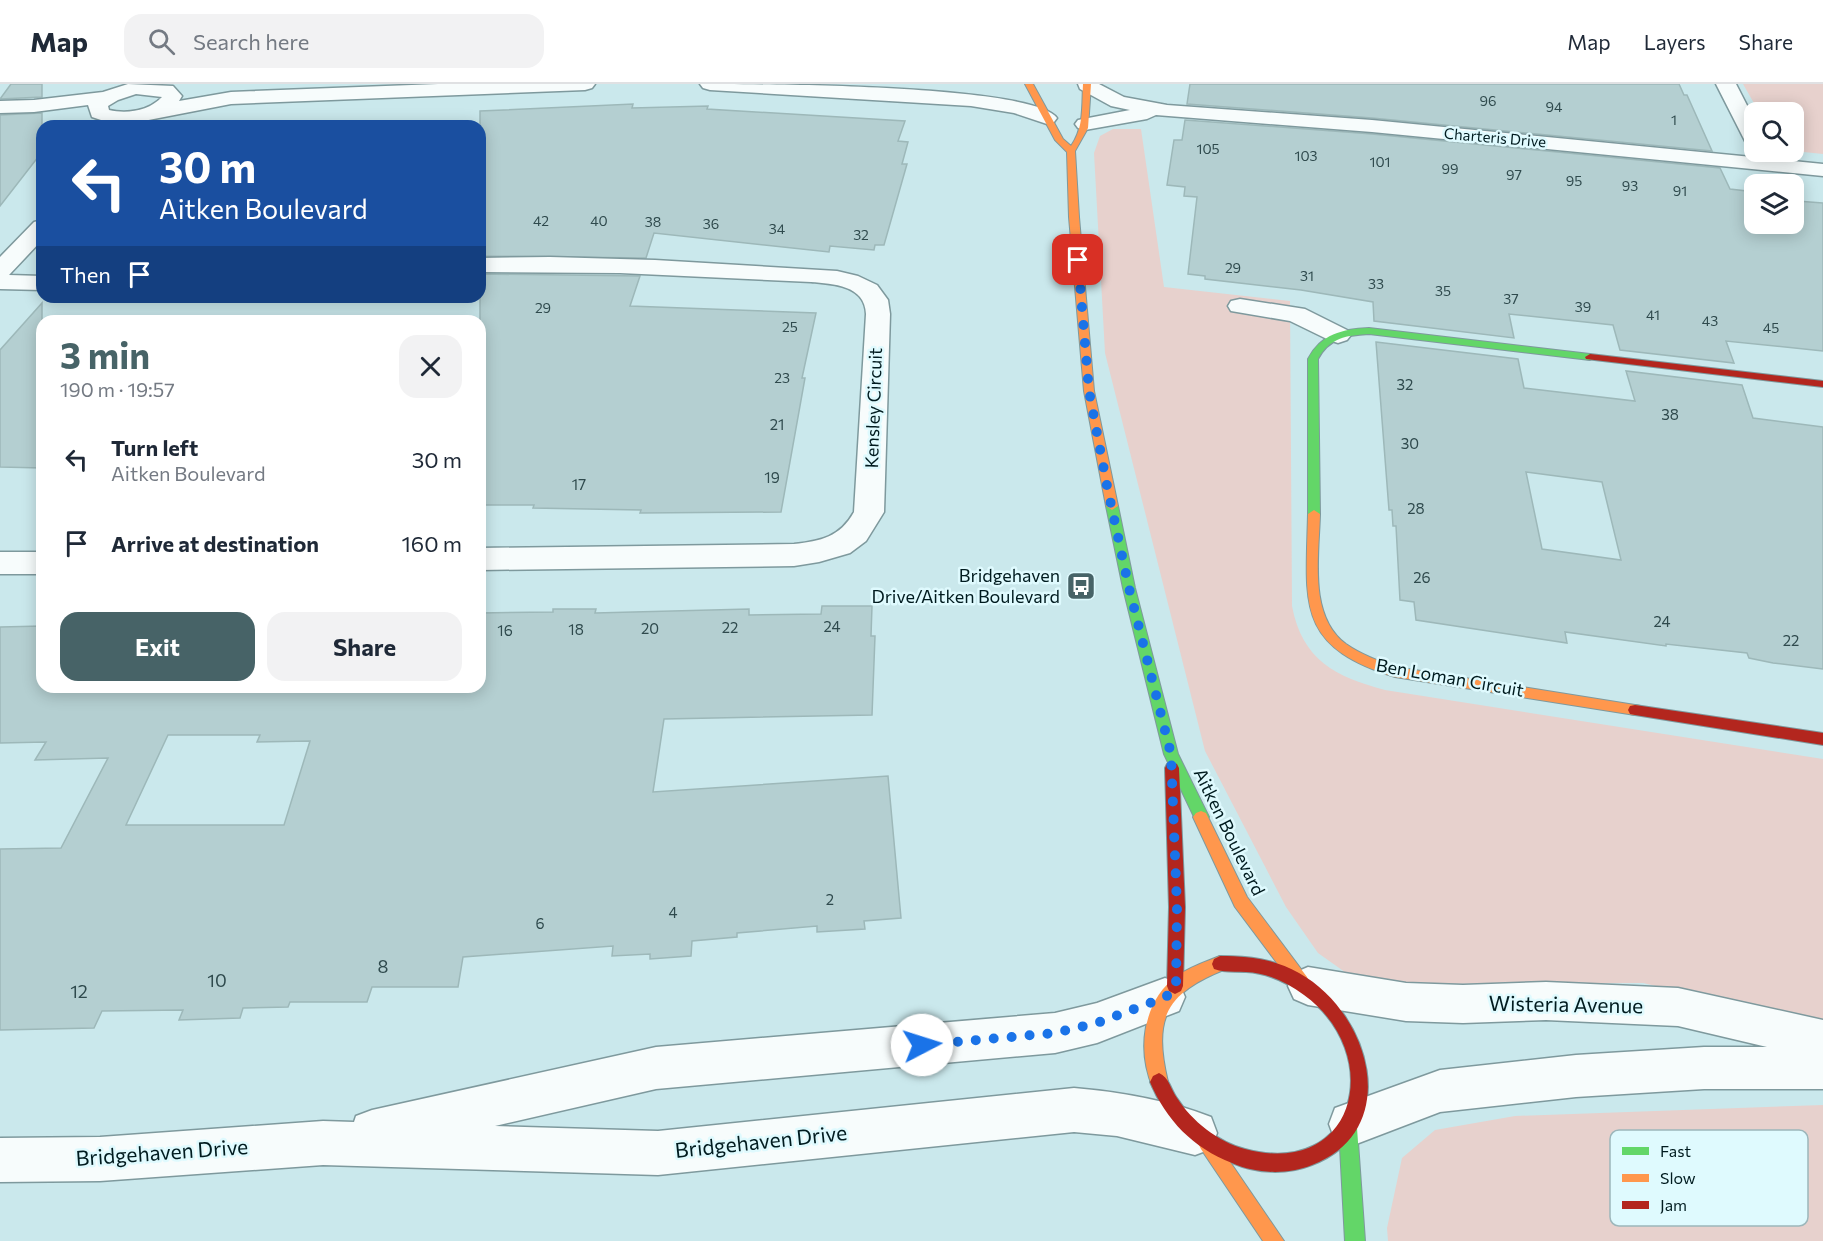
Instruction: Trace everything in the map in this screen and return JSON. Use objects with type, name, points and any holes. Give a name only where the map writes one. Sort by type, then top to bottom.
[{"type":"main road","points":[[1029,84],[1059,140],[1071,151],[1080,143],[1085,124],[1087,85]]},
{"type":"main road","name":"Aitken Boulevard","points":[[1071,151],[1074,217],[1089,391],[1129,588],[1171,754],[1241,902],[1304,984]]},
{"type":"main road","points":[[1338,334],[1352,331],[1388,333],[1823,384]]},
{"type":"main road","name":"Ben Loman Circuit","points":[[1338,334],[1324,341],[1316,350],[1313,359],[1314,607],[1325,633],[1338,647],[1371,664],[1395,672],[1823,739]]},
{"type":"main road","name":"Aitken Boulevard","points":[[1171,754],[1177,907],[1171,991]]},
{"type":"main road","points":[[1201,1137],[1238,1157],[1270,1164],[1301,1160],[1328,1148],[1349,1126],[1361,1096],[1360,1065],[1350,1036],[1332,1008],[1304,984],[1274,969],[1248,964],[1220,964],[1196,972],[1171,991],[1154,1021],[1151,1049],[1157,1079],[1172,1107],[1201,1137],[1274,1241]]},
{"type":"main road","points":[[1349,1126],[1355,1241]]},
{"type":"street","points":[[0,107],[114,105],[144,117],[231,98],[585,84]]},
{"type":"street","points":[[710,84],[971,100],[1018,108],[1047,118]]},
{"type":"street","points":[[971,100],[1001,93],[1021,84]]},
{"type":"street","points":[[1726,84],[1744,119]]},
{"type":"street","points":[[1087,85],[1118,102],[1167,111]]},
{"type":"street","points":[[114,105],[148,87],[231,98]]},
{"type":"street","points":[[144,117],[171,100],[167,89]]},
{"type":"street","points":[[1085,124],[1126,115],[1167,111]]},
{"type":"street","name":"Charteris Drive","points":[[1167,111],[1744,156]]},
{"type":"street","name":"Charteris Drive","points":[[1784,162],[1823,170]]},
{"type":"street","points":[[0,271],[36,233]]},
{"type":"street","name":"Kensley Circuit","points":[[486,265],[585,264],[816,276],[859,285],[872,293],[878,302],[878,314],[869,512],[861,529],[846,543],[826,552],[794,555],[486,559]]},
{"type":"street","points":[[0,282],[36,283]]},
{"type":"street","points":[[1240,306],[1296,314],[1338,334]]},
{"type":"street","points":[[0,564],[36,563]]},
{"type":"street","name":"Wisteria Avenue","points":[[1304,984],[1406,1002],[1463,1004],[1546,1001],[1677,1007],[1823,1040]]},
{"type":"street","name":"Bridgehaven Drive","points":[[323,1143],[656,1068],[1055,1033],[1097,1023],[1171,991]]},
{"type":"street","points":[[1349,1126],[1440,1091],[1576,1076],[1704,1068],[1823,1068]]},
{"type":"street","name":"Bridgehaven Drive","points":[[0,1160],[100,1159],[323,1143],[658,1153],[1074,1110],[1117,1114],[1201,1137]]},
{"type":"shaded area","points":[[1743,84],[1823,84],[1823,154],[1804,152],[1804,102],[1753,102]]},
{"type":"shaded area","points":[[1113,129],[1141,129],[1164,287],[1290,301],[1292,606],[1297,625],[1313,653],[1337,672],[1385,690],[1823,759],[1823,1025],[1643,983],[1419,984],[1349,975],[1318,953],[1286,907],[1205,751],[1105,353],[1094,153],[1100,136]]},
{"type":"shaded area","points":[[1823,1105],[1823,1241],[1388,1241],[1387,1228],[1402,1158],[1435,1130],[1515,1116]]},
{"type":"building","points":[[11,84],[42,84],[42,97],[0,99]]},
{"type":"building","points":[[1190,84],[1679,84],[1684,95],[1687,95],[1712,151],[1372,118],[1187,104]]},
{"type":"building","points":[[633,104],[632,108],[708,106],[707,109],[905,121],[898,141],[908,142],[902,164],[907,164],[884,245],[875,245],[874,250],[830,246],[829,252],[654,233],[646,258],[486,256],[486,120],[480,120],[480,111]]},
{"type":"building","points":[[42,113],[42,120],[36,120],[36,160],[0,206],[0,115]]},
{"type":"building","points":[[1185,120],[1372,134],[1720,168],[1730,189],[1744,191],[1744,234],[1804,234],[1804,202],[1823,203],[1823,351],[1726,341],[1734,363],[1620,350],[1613,325],[1509,314],[1514,338],[1374,321],[1373,302],[1301,290],[1205,279],[1205,276],[1188,274],[1197,197],[1184,196],[1185,187],[1167,185],[1174,140],[1182,140]]},
{"type":"building","points":[[486,274],[640,276],[630,306],[816,313],[802,378],[805,378],[781,512],[640,513],[641,510],[486,505],[486,315],[480,315],[480,303],[486,303]]},
{"type":"building","points":[[42,303],[42,315],[36,315],[36,468],[0,467],[0,350]]},
{"type":"building","points":[[1376,342],[1518,359],[1524,388],[1635,401],[1626,371],[1742,385],[1753,418],[1823,427],[1823,669],[1749,658],[1747,653],[1666,644],[1666,646],[1565,632],[1567,643],[1416,620],[1414,602],[1400,600],[1396,526],[1393,526],[1392,510],[1389,510]],"holes":[[[1526,472],[1602,482],[1621,560],[1542,549]]]},
{"type":"building","points":[[822,606],[872,606],[871,636],[875,636],[872,715],[664,719],[653,792],[888,776],[901,918],[864,921],[865,929],[817,932],[817,926],[737,933],[737,937],[692,941],[691,956],[650,959],[650,954],[612,956],[613,946],[463,957],[458,987],[372,987],[367,1002],[290,1002],[288,1007],[243,1008],[240,1018],[179,1020],[183,1010],[102,1011],[94,1028],[0,1030],[0,849],[61,848],[108,758],[35,760],[46,742],[0,743],[0,627],[36,626],[36,693],[486,693],[486,613],[553,612],[553,609],[596,609],[595,613],[749,609],[749,615],[821,614]],"holes":[[[168,735],[260,735],[257,742],[310,741],[284,825],[126,825]]]},
{"type":"traffic: fast","points":[[1314,514],[1313,359],[1323,344],[1336,336],[1369,331],[1590,357]]},
{"type":"traffic: fast","points":[[1112,506],[1129,588],[1171,754],[1201,817]]},
{"type":"traffic: fast","points":[[1348,1128],[1355,1241]]},
{"type":"traffic: slow","points":[[1029,84],[1059,140],[1071,151],[1074,217],[1089,391],[1112,506]]},
{"type":"traffic: slow","points":[[1071,151],[1084,128],[1087,84]]},
{"type":"traffic: slow","points":[[1314,514],[1313,571],[1317,614],[1326,631],[1341,646],[1363,660],[1395,672],[1635,710]]},
{"type":"traffic: slow","points":[[1201,817],[1241,902],[1301,982]]},
{"type":"traffic: slow","points":[[1159,1082],[1153,1041],[1160,1008],[1169,994],[1182,982],[1220,964]]},
{"type":"traffic: slow","points":[[1207,1143],[1274,1241]]},
{"type":"traffic: jam","points":[[1590,357],[1823,384]]},
{"type":"traffic: jam","points":[[1635,710],[1823,739]]},
{"type":"traffic: jam","points":[[1172,768],[1177,907],[1175,986]]},
{"type":"traffic: jam","points":[[1159,1082],[1170,1104],[1195,1132],[1227,1152],[1251,1160],[1277,1162],[1306,1158],[1326,1149],[1349,1126],[1357,1104],[1359,1082],[1357,1061],[1351,1040],[1328,1005],[1294,978],[1274,969],[1254,965],[1220,964]]},
{"type":"place","name":"Bridgehaven Drive/Aitken Boulevard","points":[[1081,586]]},
{"type":"route","points":[[922,1045],[1055,1033],[1097,1023],[1166,997],[1176,986],[1177,907],[1171,754],[1129,588],[1089,391],[1078,260]]}]
